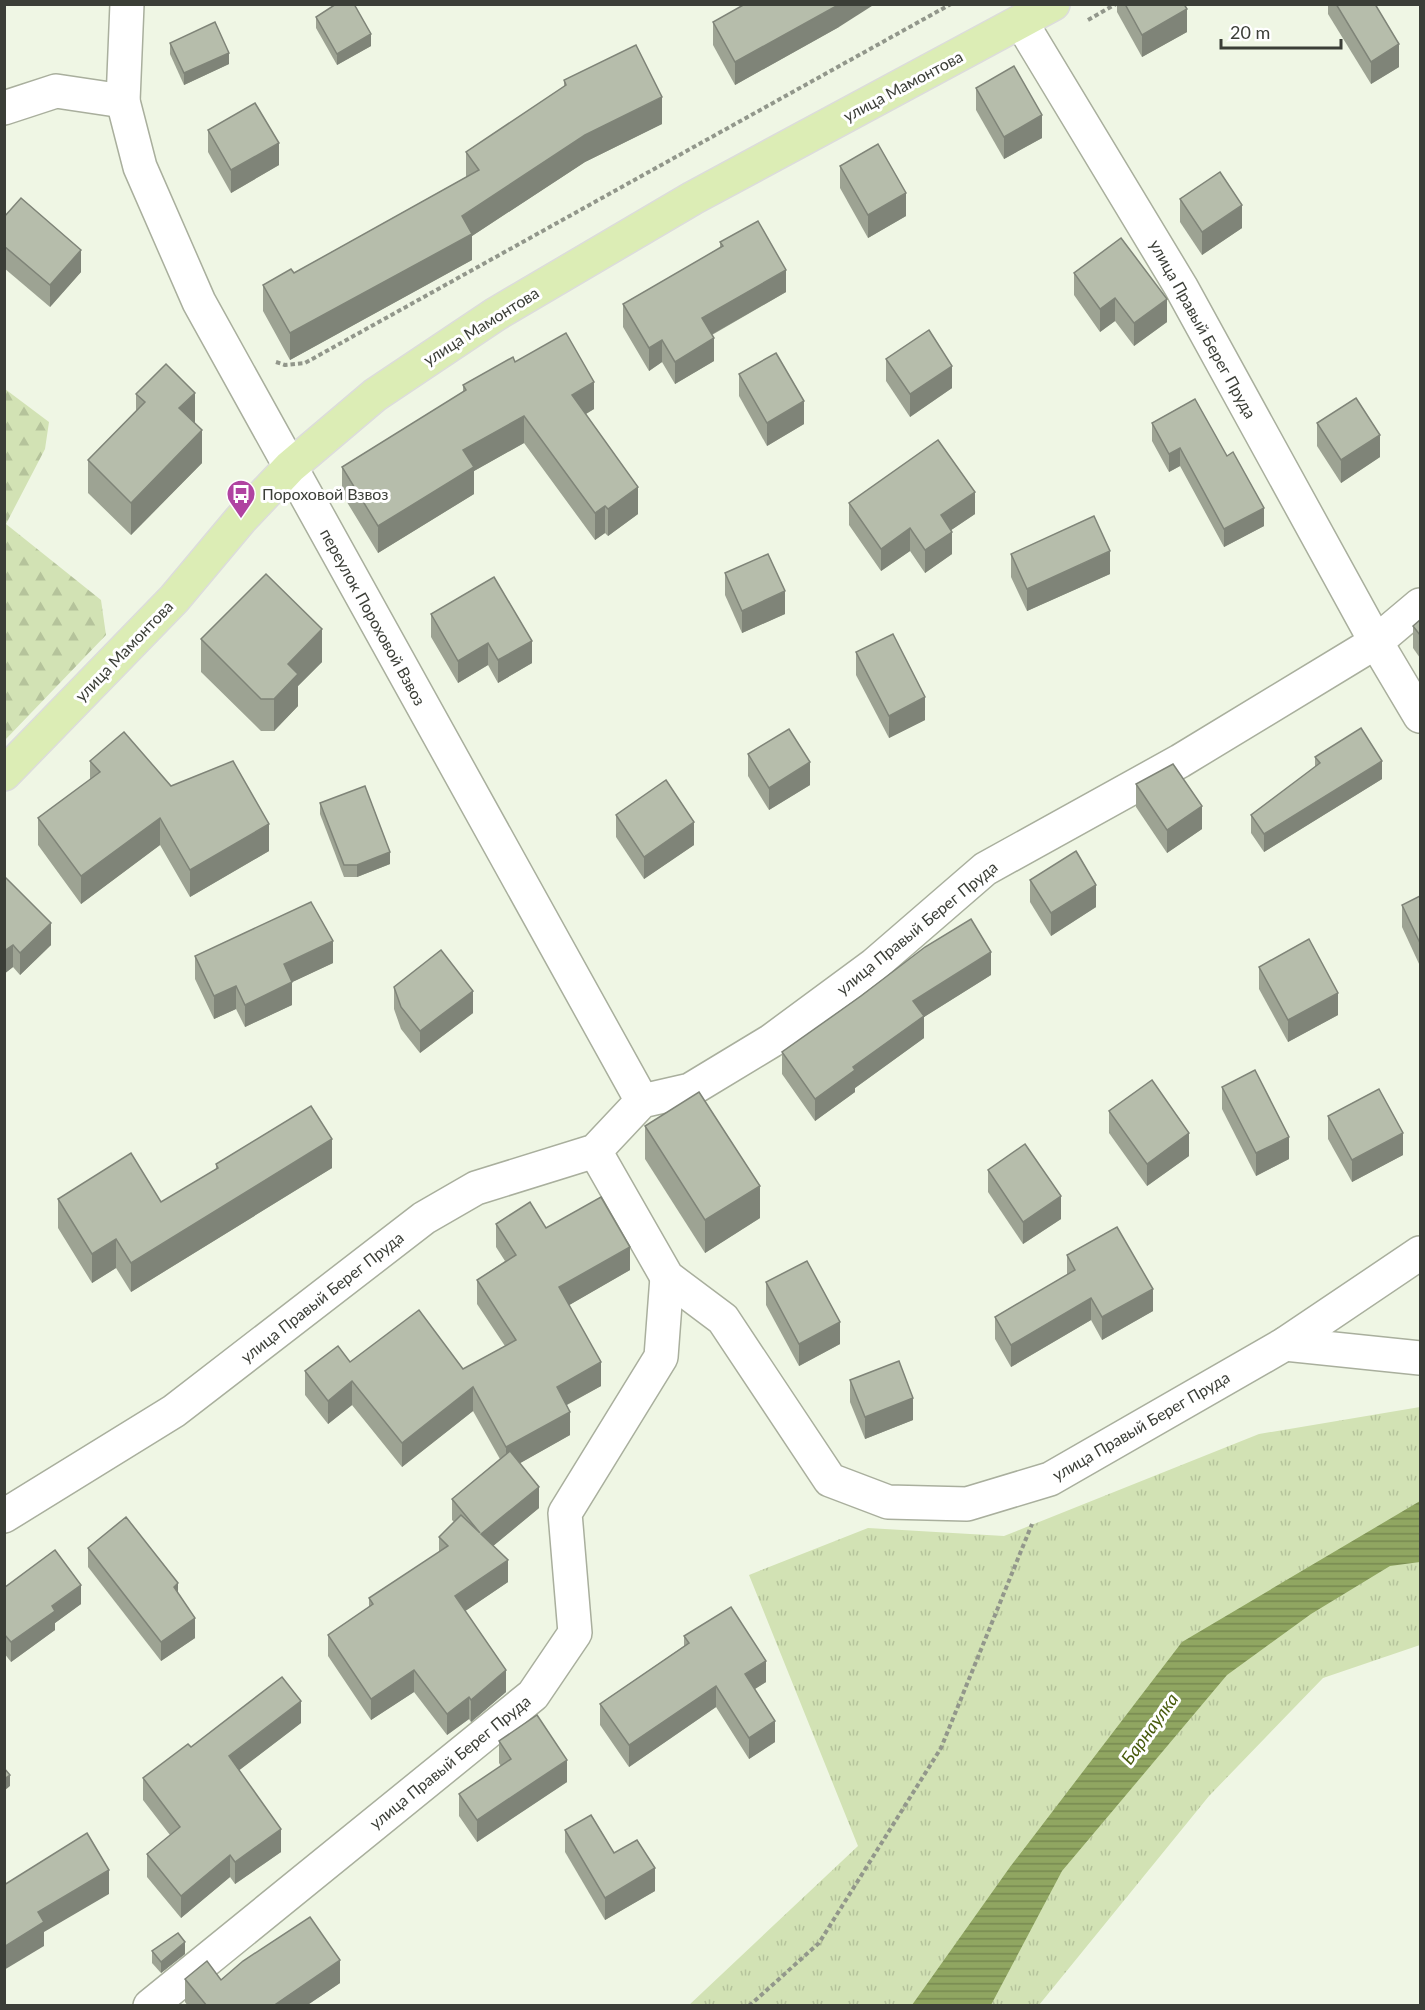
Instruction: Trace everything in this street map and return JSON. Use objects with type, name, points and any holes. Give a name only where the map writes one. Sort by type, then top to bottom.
[{"type":"main road","name":"улица Мамонтова","points":[[4,774],[174,599],[241,519],[290,467],[375,395],[496,314],[693,198],[1053,4]]},
{"type":"street","name":"переулок Пороховой Взвоз","points":[[127,4],[123,102],[140,167],[199,302],[642,1101]]},
{"type":"street","name":"улица Правый Берег Пруда","points":[[1022,22],[1181,287],[1376,642],[1420,716]]},
{"type":"street","points":[[4,108],[56,91],[123,102]]},
{"type":"street","name":"улица Правый Берег Пруда","points":[[4,1516],[174,1411],[424,1218],[476,1188],[595,1151],[642,1101],[690,1090],[771,1041],[874,965],[985,869],[1180,761],[1376,642],[1420,605]]},
{"type":"street","name":"улица Правый Берег Пруда","points":[[595,1151],[667,1277],[723,1319],[830,1480],[888,1502],[967,1504],[1050,1479],[1285,1344],[1420,1253]]},
{"type":"street","name":"улица Правый Берег Пруда","points":[[150,2006],[533,1695],[575,1633],[565,1513],[661,1357],[667,1277]]},
{"type":"street","points":[[1285,1344],[1420,1358]]},
{"type":"path","points":[[266,359],[285,365],[304,363],[951,4]]},
{"type":"path","points":[[1086,21],[1116,4]]},
{"type":"path","points":[[749,2006],[819,1942],[941,1748],[1050,1479]]},
{"type":"green space","points":[[5,389],[49,422],[45,449],[6,524],[101,600],[106,635],[5,740]]},
{"type":"green space","points":[[1420,1407],[1420,1645],[1323,1678],[1209,1796],[1039,2005],[688,2006],[858,1846],[749,1575],[868,1528],[1004,1536],[1259,1434]]},
{"type":"water","name":"Барнаулка","points":[[1420,1501],[1420,1562],[1390,1566],[1311,1614],[1227,1675],[1062,1871],[991,2005],[912,2005],[1010,1867],[1182,1642]]},
{"type":"building","points":[[336,4],[354,4],[371,34],[337,54],[316,17]]},
{"type":"building","points":[[745,4],[840,4],[735,62],[713,22]]},
{"type":"building","points":[[1125,4],[1184,4],[1187,9],[1142,35]]},
{"type":"building","points":[[1336,4],[1375,4],[1399,44],[1371,62]]},
{"type":"building","points":[[215,22],[229,53],[184,73],[170,43]]},
{"type":"building","points":[[636,45],[662,97],[585,135],[462,216],[472,234],[290,333],[263,285],[291,269],[294,273],[479,170],[466,152],[566,85],[564,80]]},
{"type":"building","points":[[1014,66],[1042,115],[1004,137],[976,88]]},
{"type":"building","points":[[255,103],[279,143],[231,170],[208,130]]},
{"type":"building","points":[[878,144],[906,193],[868,215],[840,166]]},
{"type":"building","points":[[1220,172],[1242,205],[1202,232],[1180,199]]},
{"type":"building","points":[[21,198],[81,250],[50,285],[4,246],[4,217]]},
{"type":"building","points":[[758,221],[786,270],[702,318],[714,338],[675,362],[662,340],[649,348],[623,304],[723,246],[720,242]]},
{"type":"building","points":[[1121,238],[1167,299],[1134,323],[1115,298],[1100,309],[1074,273]]},
{"type":"building","points":[[929,330],[952,366],[910,394],[886,359]]},
{"type":"building","points":[[566,333],[594,382],[572,395],[638,487],[608,509],[605,506],[595,513],[524,416],[463,450],[474,467],[378,526],[342,467],[466,390],[463,385],[513,357],[515,362]]},
{"type":"building","points":[[776,353],[804,401],[767,423],[739,374]]},
{"type":"building","points":[[166,364],[195,393],[179,408],[202,430],[131,503],[88,460],[145,402],[136,394]]},
{"type":"building","points":[[1356,398],[1380,435],[1341,460],[1317,423]]},
{"type":"building","points":[[1195,399],[1227,456],[1233,452],[1264,508],[1224,529],[1180,448],[1169,454],[1152,423]]},
{"type":"building","points":[[938,440],[975,492],[941,515],[952,532],[925,550],[910,528],[881,549],[849,503]]},
{"type":"building","points":[[1094,516],[1110,551],[1027,589],[1011,554]]},
{"type":"building","points":[[768,554],[785,591],[742,611],[725,573]]},
{"type":"building","points":[[266,574],[322,629],[288,664],[298,674],[274,699],[261,699],[201,639]]},
{"type":"building","points":[[494,577],[532,641],[498,660],[488,643],[458,661],[431,614]]},
{"type":"building","points":[[1420,620],[1420,635],[1413,626]]},
{"type":"building","points":[[893,634],[925,697],[889,716],[856,652]]},
{"type":"building","points":[[1361,728],[1382,761],[1264,834],[1251,815],[1320,763],[1315,757]]},
{"type":"building","points":[[789,729],[810,762],[769,788],[748,754]]},
{"type":"building","points":[[124,732],[171,786],[233,761],[269,824],[190,870],[160,818],[81,876],[38,818],[100,772],[90,761]]},
{"type":"building","points":[[1173,764],[1202,806],[1167,830],[1136,784]]},
{"type":"building","points":[[666,780],[694,822],[644,857],[616,815]]},
{"type":"building","points":[[365,786],[390,852],[357,865],[344,865],[320,803]]},
{"type":"building","points":[[1076,851],[1096,885],[1051,913],[1030,880]]},
{"type":"building","points":[[4,876],[51,923],[20,953],[13,945],[4,951]]},
{"type":"building","points":[[1420,896],[1420,943],[1402,905]]},
{"type":"building","points":[[311,902],[333,941],[284,964],[292,982],[245,1005],[236,986],[214,996],[195,956]]},
{"type":"building","points":[[971,919],[991,952],[913,1001],[924,1016],[853,1067],[855,1070],[815,1099],[782,1052],[925,947]]},
{"type":"building","points":[[1309,939],[1338,993],[1288,1020],[1259,967]]},
{"type":"building","points":[[441,950],[473,991],[420,1031],[401,1007],[394,987]]},
{"type":"building","points":[[1255,1070],[1289,1137],[1256,1153],[1222,1087]]},
{"type":"building","points":[[1152,1080],[1189,1133],[1147,1164],[1109,1111]]},
{"type":"building","points":[[1379,1089],[1403,1133],[1352,1160],[1328,1116]]},
{"type":"building","points":[[699,1092],[760,1186],[705,1220],[645,1126]]},
{"type":"building","points":[[311,1106],[332,1139],[131,1263],[116,1239],[92,1254],[58,1199],[131,1153],[161,1202],[218,1168],[216,1164]]},
{"type":"building","points":[[1025,1144],[1061,1196],[1023,1222],[988,1170]]},
{"type":"building","points":[[601,1197],[630,1247],[559,1287],[601,1362],[557,1387],[570,1412],[506,1447],[473,1387],[402,1443],[352,1381],[328,1401],[305,1371],[338,1346],[350,1362],[419,1310],[463,1369],[516,1340],[477,1280],[516,1255],[496,1224],[530,1202],[546,1228]]},
{"type":"building","points":[[1117,1227],[1153,1289],[1102,1317],[1091,1298],[1011,1345],[995,1317],[1075,1270],[1067,1255]]},
{"type":"building","points":[[807,1261],[840,1322],[799,1344],[766,1282]]},
{"type":"building","points":[[899,1361],[913,1398],[865,1417],[850,1380]]},
{"type":"building","points":[[510,1451],[539,1487],[481,1534],[508,1560],[455,1596],[506,1670],[471,1700],[469,1697],[447,1714],[414,1670],[371,1699],[328,1635],[373,1604],[369,1598],[448,1546],[439,1537],[461,1515],[480,1533],[452,1499]]},
{"type":"building","points":[[126,1517],[178,1583],[174,1587],[195,1618],[161,1642],[88,1548]]},
{"type":"building","points":[[55,1550],[81,1585],[52,1606],[55,1611],[11,1642],[4,1634],[4,1588]]},
{"type":"building","points":[[731,1607],[766,1661],[745,1674],[775,1721],[749,1738],[716,1686],[629,1745],[600,1704],[689,1643],[684,1636]]},
{"type":"building","points":[[282,1677],[301,1701],[229,1756],[281,1829],[235,1862],[230,1855],[181,1896],[147,1854],[180,1827],[143,1778],[188,1744],[191,1747]]},
{"type":"building","points":[[537,1715],[567,1760],[477,1820],[459,1794],[511,1759],[499,1741]]},
{"type":"building","points":[[4,1768],[10,1775],[4,1779]]},
{"type":"building","points":[[591,1815],[614,1853],[637,1840],[655,1868],[605,1898],[565,1830]]},
{"type":"building","points":[[87,1833],[109,1870],[38,1912],[44,1922],[4,1947],[4,1885]]},
{"type":"building","points":[[310,1917],[340,1960],[273,2006],[207,2006],[185,1979],[207,1961],[221,1980],[243,1961]]},
{"type":"building","points":[[178,1933],[185,1942],[161,1962],[152,1951]]},
{"type":"place","name":"Пороховой Взвоз","points":[[241,520]]}]
